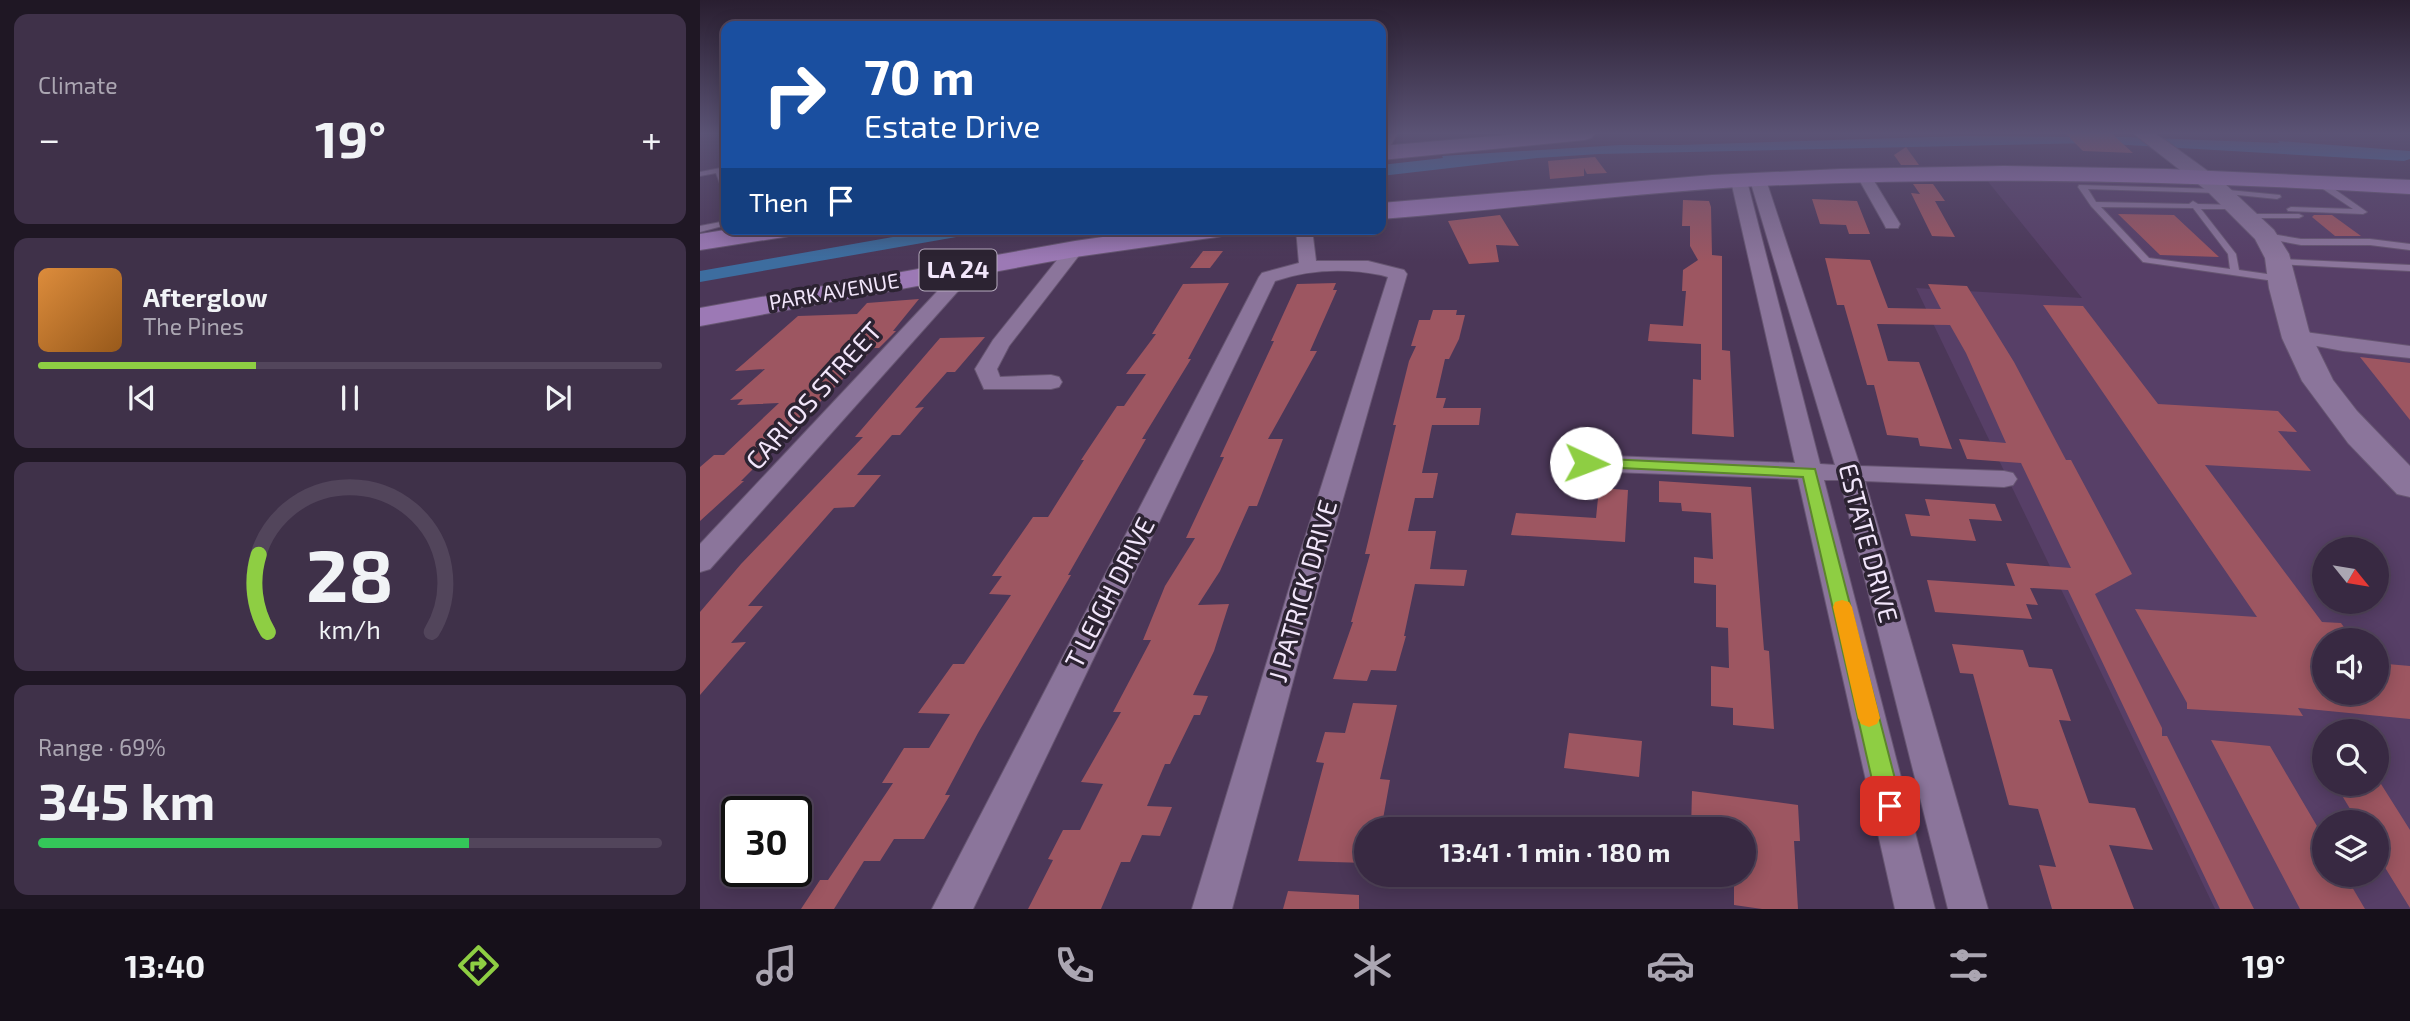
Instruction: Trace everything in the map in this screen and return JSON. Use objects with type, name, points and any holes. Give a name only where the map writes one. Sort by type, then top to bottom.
[{"type":"main road","points":[[1386,210],[1550,194],[1748,180],[1852,176]]},
{"type":"main road","points":[[1886,176],[2076,180],[2226,193],[2256,178],[2404,190]]},
{"type":"main road","points":[[2203,176],[2226,193],[2276,259],[2297,337],[2319,384],[2345,421],[2410,486]]},
{"type":"main road","points":[[700,242],[745,235]]},
{"type":"main road","name":"PARK AVENUE","points":[[700,317],[969,268],[1176,235]]},
{"type":"street","points":[[1864,176],[1892,223]]},
{"type":"street","name":"ESTATE DRIVE","points":[[1748,180],[1810,472],[1915,909]]},
{"type":"street","name":"ESTATE DRIVE","points":[[1748,180],[1850,472],[1968,909]]},
{"type":"street","points":[[1305,235],[1308,266]]},
{"type":"street","points":[[1051,382],[992,384],[986,369],[1000,344],[1075,250]]},
{"type":"street","name":"J PATRICK DRIVE","points":[[1212,909],[1328,505],[1398,274],[1381,268],[1308,266]]},
{"type":"street","name":"T LEIGH DRIVE","points":[[951,909],[1268,277],[1308,266]]},
{"type":"street","name":"CARLOS STREET","points":[[700,562],[969,268]]},
{"type":"street","points":[[2297,337],[2410,352]]},
{"type":"street","points":[[1586,463],[2004,480]]},
{"type":"lane","points":[[2094,204],[2197,206],[2226,193],[2300,217],[2256,178]]},
{"type":"lane","points":[[2076,180],[2277,197]]},
{"type":"lane","points":[[2076,180],[2120,233],[2144,251],[2235,271],[2276,259],[2301,242],[2370,242],[2410,247]]},
{"type":"lane","points":[[2291,209],[2363,212],[2317,181]]},
{"type":"lane","points":[[2177,189],[2197,206],[2232,254],[2235,271]]},
{"type":"lane","points":[[700,229],[721,224]]},
{"type":"lane","points":[[2120,233],[2134,238],[2144,251]]},
{"type":"lane","points":[[2276,259],[2410,268]]},
{"type":"shaded area","points":[[1984,176],[2320,176],[2410,181],[2410,909],[2215,909],[1916,288],[2082,298]]},
{"type":"water","points":[[904,235],[968,235],[700,282],[700,271]]},
{"type":"building","points":[[1550,176],[1579,176],[1550,179]]},
{"type":"building","points":[[1913,184],[1933,184],[1945,201],[1935,201],[1955,237],[1932,236],[1911,193],[1920,194]]},
{"type":"building","points":[[1812,199],[1857,201],[1870,234],[1849,234],[1846,225],[1820,224]]},
{"type":"building","points":[[1683,200],[1709,201],[1712,255],[1722,256],[1722,350],[1730,351],[1734,437],[1692,434],[1693,379],[1701,380],[1701,344],[1648,341],[1650,324],[1683,326],[1686,291],[1682,291],[1683,270],[1698,260],[1690,246],[1690,226],[1682,226]]},
{"type":"building","points":[[2118,214],[2174,215],[2219,257],[2160,255]]},
{"type":"building","points":[[1500,215],[1519,246],[1496,245],[1499,262],[1469,264],[1448,221]]},
{"type":"building","points":[[2332,215],[2361,236],[2335,236],[2312,217]]},
{"type":"building","points":[[1203,251],[1223,251],[1210,268],[1190,268]]},
{"type":"building","points":[[1825,258],[1870,260],[1888,308],[1941,309],[1928,284],[1967,286],[2014,362],[2066,460],[2071,460],[2132,574],[2095,594],[2162,728],[2162,736],[2167,736],[2254,909],[2220,909],[2068,590],[2030,588],[2038,605],[2026,604],[2032,619],[1935,612],[1927,580],[2015,586],[2006,563],[2071,568],[2021,463],[1967,459],[1959,439],[2006,443],[1966,353],[1950,325],[1877,324],[1888,361],[1919,362],[1952,449],[1920,446],[1918,438],[1887,435],[1874,385],[1867,385],[1844,305],[1837,305]]},
{"type":"building","points":[[1229,283],[1188,359],[1191,359],[1142,439],[1146,439],[1068,575],[1071,575],[978,733],[945,795],[950,795],[924,839],[894,839],[880,861],[864,861],[834,909],[801,909],[820,880],[828,880],[893,783],[882,783],[904,748],[929,748],[950,714],[918,713],[953,664],[964,664],[1011,595],[989,594],[1002,576],[992,576],[1033,517],[1048,517],[1117,406],[1124,406],[1146,374],[1126,374],[1156,334],[1152,334],[1183,284]]},
{"type":"building","points":[[1336,283],[1333,290],[1337,290],[1310,351],[1317,351],[1268,439],[1283,439],[1257,506],[1249,506],[1220,571],[1198,605],[1229,604],[1214,651],[1193,695],[1208,696],[1200,715],[1194,715],[1170,764],[1165,764],[1147,806],[1172,807],[1160,836],[1142,835],[1130,862],[1121,862],[1101,909],[1028,909],[1053,860],[1048,859],[1063,830],[1080,830],[1103,784],[1081,782],[1121,712],[1113,712],[1151,640],[1143,640],[1165,586],[1195,538],[1186,538],[1224,457],[1220,457],[1274,341],[1271,341],[1297,284]]},
{"type":"building","points":[[919,299],[893,331],[896,331],[879,348],[874,348],[741,481],[744,481],[700,521],[700,467],[714,455],[724,455],[779,403],[737,405],[743,399],[730,400],[765,369],[735,371],[798,316],[857,314],[867,303]]},
{"type":"building","points":[[2043,305],[2083,306],[2158,404],[2278,411],[2297,432],[2278,431],[2311,471],[2205,465],[2312,609],[2312,614],[2316,614],[2322,622],[2341,623],[2345,628],[2312,628],[2312,705],[2389,705],[2389,664],[2410,666],[2410,719],[2298,708],[2303,716],[2187,709],[2187,703],[2135,609],[2257,617]]},
{"type":"building","points":[[1433,310],[1457,310],[1456,315],[1465,315],[1459,339],[1449,359],[1445,359],[1436,398],[1446,398],[1443,408],[1481,408],[1479,425],[1432,425],[1422,473],[1438,473],[1433,498],[1415,498],[1408,531],[1436,531],[1430,569],[1467,570],[1464,586],[1415,584],[1406,636],[1396,671],[1371,670],[1367,681],[1333,679],[1353,622],[1370,554],[1365,554],[1396,425],[1393,425],[1409,361],[1416,346],[1411,346],[1419,320],[1430,320]]},
{"type":"building","points":[[985,337],[955,372],[947,372],[915,408],[924,407],[900,435],[892,435],[857,475],[881,475],[854,507],[834,508],[748,606],[763,606],[731,643],[746,642],[700,695],[700,612],[741,564],[863,437],[855,437],[940,338]]},
{"type":"building","points":[[2360,357],[2410,363],[2410,420]]},
{"type":"building","points":[[1659,481],[1751,487],[1764,650],[1769,651],[1774,729],[1733,725],[1733,708],[1711,706],[1711,666],[1729,668],[1728,628],[1716,627],[1716,585],[1694,583],[1694,557],[1713,559],[1711,513],[1682,511],[1681,503],[1659,502]]},
{"type":"building","points":[[1599,488],[1628,490],[1625,542],[1511,535],[1516,513],[1596,518]]},
{"type":"building","points":[[1925,499],[1995,504],[2002,521],[1969,519],[1976,541],[1911,536],[1905,514],[1930,516]]},
{"type":"building","points":[[1952,644],[2023,650],[2029,667],[2052,669],[2071,721],[2059,720],[2089,803],[2135,808],[2153,850],[2109,845],[2134,909],[2052,909],[2039,865],[2056,867],[2038,809],[2009,805],[1973,674],[1960,673]]},
{"type":"building","points":[[1353,703],[1397,705],[1380,779],[1390,780],[1383,817],[1354,817],[1354,863],[1298,861],[1324,763],[1316,762],[1325,732],[1345,733]]},
{"type":"building","points":[[1569,733],[1642,741],[1639,777],[1564,768]]},
{"type":"building","points":[[2211,740],[2270,746],[2312,818],[2312,887],[2352,887],[2365,909],[2300,909]]},
{"type":"building","points":[[1692,791],[1798,805],[1800,841],[1794,841],[1798,909],[1762,909],[1734,905],[1734,887],[1756,887],[1756,817],[1691,817]]},
{"type":"building","points":[[2342,796],[2389,796],[2410,830],[2410,908],[2389,874],[2389,810],[2351,810]]},
{"type":"building","points":[[1288,891],[1359,895],[1359,909],[1283,909]]},
{"type":"slow traffic","points":[[1842,607],[1869,718]]},
{"type":"route","points":[[1586,463],[1810,472],[1890,806]]}]
